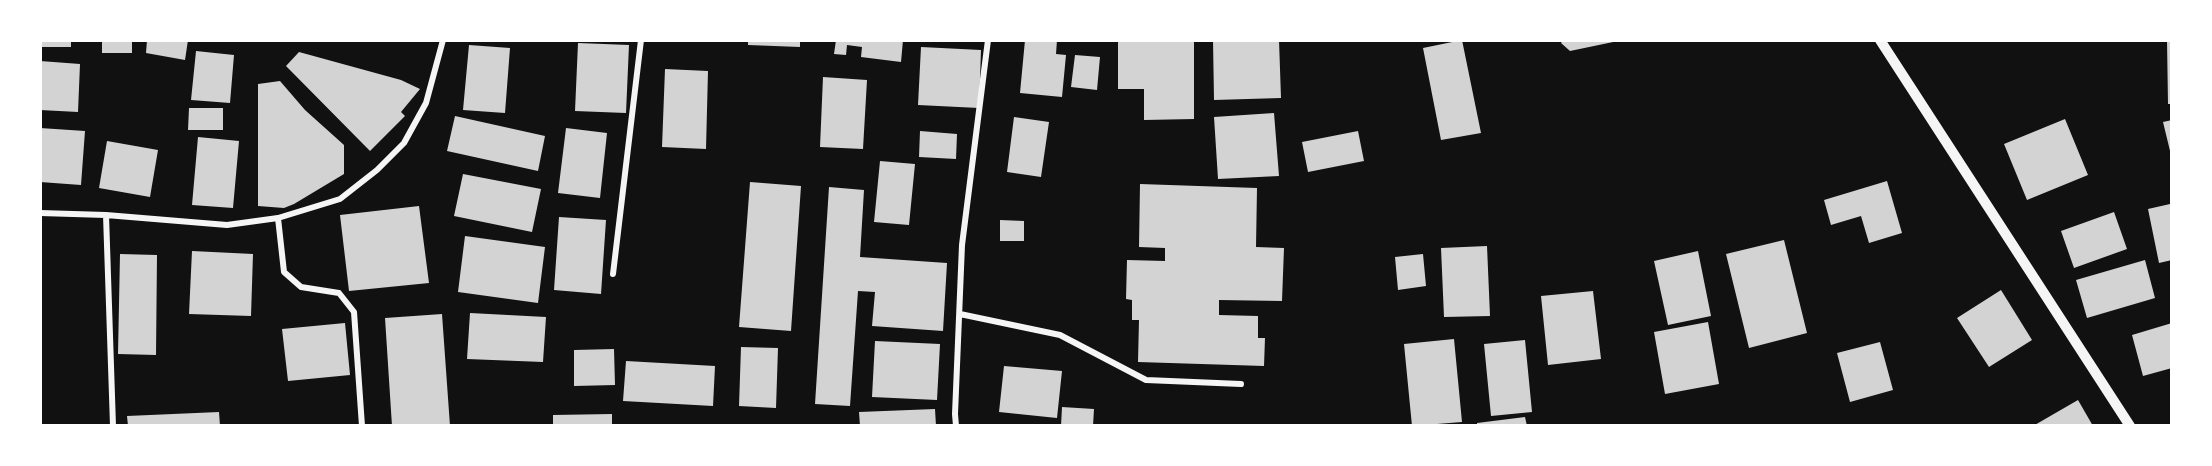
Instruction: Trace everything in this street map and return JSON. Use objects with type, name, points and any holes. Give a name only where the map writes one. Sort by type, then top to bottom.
[{"type":"street","points":[[40,213],[106,215],[227,225],[278,218],[340,199],[377,170],[404,143],[426,103],[444,40]]},
{"type":"street","points":[[613,273],[640,40]]},
{"type":"street","points":[[956,426],[962,245],[988,40]]},
{"type":"street","points":[[1880,40],[2130,426]]},
{"type":"street","points":[[106,215],[113,426]]},
{"type":"street","points":[[278,218],[284,272],[301,287],[339,293],[354,312],[362,426]]},
{"type":"street","points":[[960,314],[1060,335],[1146,380],[1241,384]]},
{"type":"building","points":[[40,40],[71,40],[71,47],[40,47]]},
{"type":"building","points":[[102,40],[132,40],[132,53],[102,53]]},
{"type":"building","points":[[147,40],[188,40],[185,60],[146,53]]},
{"type":"building","points":[[748,40],[800,40],[800,47],[748,45]]},
{"type":"building","points":[[836,40],[903,40],[901,62],[861,57],[862,47],[847,45],[846,55],[834,54]]},
{"type":"building","points":[[1025,40],[1057,40],[1056,54],[1066,55],[1062,97],[1020,93]]},
{"type":"building","points":[[1118,40],[1194,40],[1194,119],[1144,120],[1144,89],[1118,89]]},
{"type":"building","points":[[1213,40],[1279,40],[1281,98],[1214,100]]},
{"type":"building","points":[[1462,40],[1481,133],[1441,140],[1423,48]]},
{"type":"building","points":[[1563,40],[1618,41],[1570,51],[1561,43]]},
{"type":"building","points":[[2167,40],[2172,40],[2172,104],[2168,104]]},
{"type":"building","points":[[578,43],[629,45],[626,113],[575,111]]},
{"type":"building","points":[[469,45],[510,48],[505,113],[463,110]]},
{"type":"building","points":[[921,47],[981,50],[979,108],[918,105]]},
{"type":"building","points":[[196,51],[234,55],[230,103],[191,100]]},
{"type":"building","points":[[299,52],[401,80],[420,89],[401,112],[405,116],[370,151],[286,66]]},
{"type":"building","points":[[1075,55],[1100,57],[1097,90],[1071,87]]},
{"type":"building","points":[[40,61],[80,64],[78,112],[40,110]]},
{"type":"building","points":[[665,69],[708,71],[706,149],[662,147]]},
{"type":"building","points":[[823,77],[867,80],[863,149],[820,147]]},
{"type":"building","points":[[280,81],[305,110],[344,145],[344,174],[284,208],[258,206],[258,84]]},
{"type":"building","points":[[189,108],[223,108],[223,130],[188,130]]},
{"type":"building","points":[[1274,113],[1279,176],[1218,179],[1214,117]]},
{"type":"building","points":[[455,116],[545,136],[538,171],[447,151]]},
{"type":"building","points":[[1014,117],[1049,122],[1041,177],[1007,172]]},
{"type":"building","points":[[2065,119],[2088,175],[2027,200],[2004,144]]},
{"type":"building","points":[[2172,120],[2172,154],[2171,155],[2163,122]]},
{"type":"building","points":[[40,128],[85,131],[81,185],[40,182]]},
{"type":"building","points":[[566,128],[607,133],[600,198],[558,193]]},
{"type":"building","points":[[920,131],[957,134],[956,159],[919,157]]},
{"type":"building","points":[[1358,131],[1364,161],[1308,172],[1302,142]]},
{"type":"building","points":[[198,137],[239,141],[233,208],[192,205]]},
{"type":"building","points":[[107,141],[158,150],[150,197],[99,188]]},
{"type":"building","points":[[880,161],[915,164],[909,225],[874,222]]},
{"type":"building","points":[[463,174],[541,189],[532,232],[454,216]]},
{"type":"building","points":[[1887,181],[1902,233],[1869,243],[1861,216],[1831,225],[1824,200]]},
{"type":"building","points":[[750,182],[801,186],[791,331],[739,327]]},
{"type":"building","points":[[1140,184],[1257,188],[1256,247],[1284,248],[1282,301],[1219,300],[1219,315],[1258,316],[1258,338],[1265,338],[1264,366],[1138,362],[1139,320],[1132,320],[1132,300],[1126,299],[1127,260],[1165,261],[1165,248],[1139,247]]},
{"type":"building","points":[[829,187],[864,190],[860,257],[947,263],[943,331],[872,326],[875,292],[858,291],[850,406],[815,404]]},
{"type":"building","points":[[2170,204],[2172,260],[2159,263],[2148,209]]},
{"type":"building","points":[[419,206],[429,283],[349,291],[340,215]]},
{"type":"building","points":[[2114,212],[2127,249],[2074,268],[2061,231]]},
{"type":"building","points":[[559,217],[606,220],[601,294],[554,290]]},
{"type":"building","points":[[1000,220],[1024,221],[1024,241],[1000,241]]},
{"type":"building","points":[[465,236],[545,247],[538,303],[458,292]]},
{"type":"building","points":[[1784,240],[1807,333],[1749,348],[1726,254]]},
{"type":"building","points":[[1487,246],[1490,316],[1444,317],[1441,248]]},
{"type":"building","points":[[192,251],[253,254],[251,316],[189,314]]},
{"type":"building","points":[[1698,251],[1711,316],[1668,325],[1654,261]]},
{"type":"building","points":[[120,254],[157,255],[156,355],[118,354]]},
{"type":"building","points":[[1423,254],[1426,286],[1398,290],[1395,257]]},
{"type":"building","points":[[2145,260],[2155,298],[2087,318],[2076,280]]},
{"type":"building","points":[[2001,290],[2032,340],[1989,367],[1957,318]]},
{"type":"building","points":[[1593,291],[1601,359],[1548,365],[1541,296]]},
{"type":"building","points":[[470,313],[546,317],[543,362],[467,359]]},
{"type":"building","points":[[442,314],[450,426],[392,426],[385,318]]},
{"type":"building","points":[[1708,322],[1719,384],[1665,394],[1654,332]]},
{"type":"building","points":[[345,323],[350,375],[288,381],[282,329]]},
{"type":"building","points":[[2172,323],[2172,368],[2143,376],[2132,335]]},
{"type":"building","points":[[1454,339],[1462,422],[1412,426],[1404,344]]},
{"type":"building","points":[[1525,340],[1532,412],[1491,416],[1484,344]]},
{"type":"building","points":[[875,341],[940,344],[937,400],[872,397]]},
{"type":"building","points":[[1880,342],[1893,390],[1850,402],[1837,353]]},
{"type":"building","points":[[741,347],[778,348],[776,408],[739,406]]},
{"type":"building","points":[[614,349],[615,385],[574,386],[574,350]]},
{"type":"building","points":[[626,361],[715,366],[713,406],[623,401]]},
{"type":"building","points":[[1004,366],[1062,371],[1057,418],[999,412]]},
{"type":"building","points":[[2078,400],[2093,426],[2033,426]]},
{"type":"building","points":[[1062,407],[1094,409],[1093,426],[1061,426]]},
{"type":"building","points":[[935,409],[936,426],[860,426],[859,412]]},
{"type":"building","points":[[219,412],[220,426],[128,426],[127,416]]},
{"type":"building","points":[[612,414],[612,426],[553,426],[553,415]]},
{"type":"building","points":[[1525,417],[1527,426],[1477,426],[1477,423]]}]
